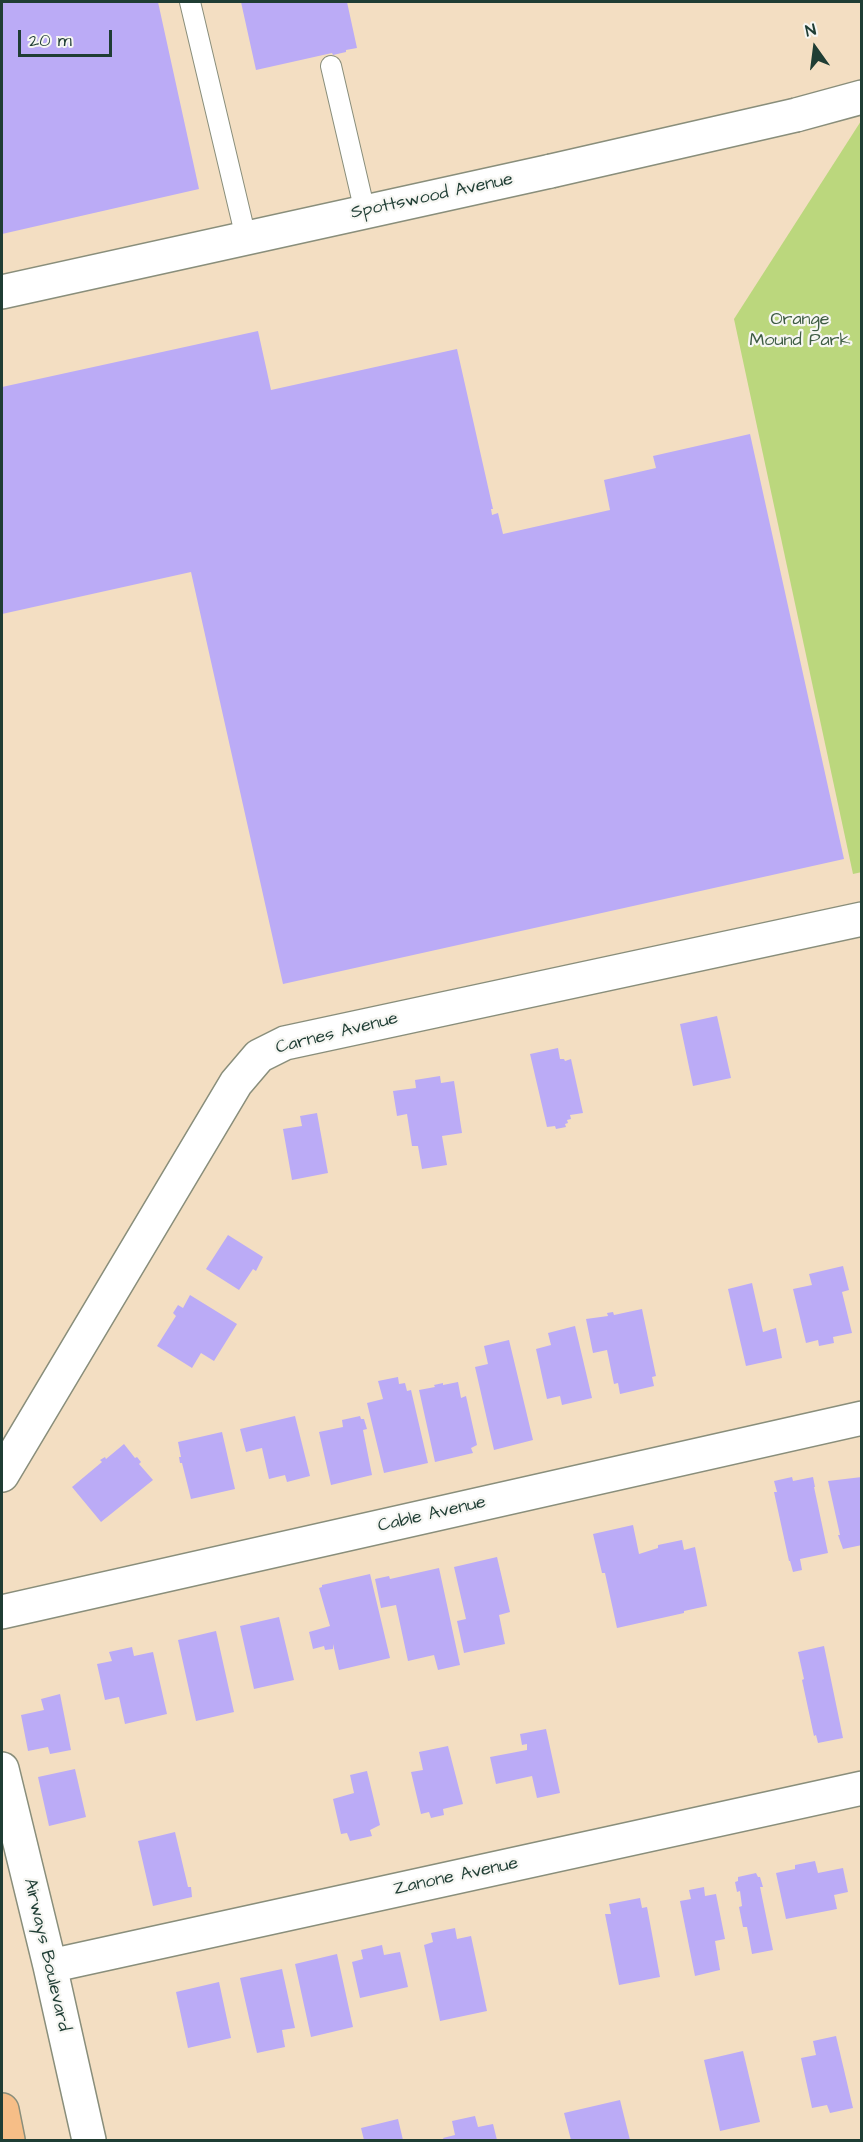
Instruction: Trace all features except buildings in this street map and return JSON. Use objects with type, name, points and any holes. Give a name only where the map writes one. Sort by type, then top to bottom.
[{"type":"main road","points":[[2,2110],[8,2140]]},
{"type":"street","name":"Spottswood Avenue","points":[[2,292],[551,171],[861,98]]},
{"type":"street","name":"Carnes Avenue","points":[[2,1475],[236,1083],[259,1056],[285,1043],[861,918]]},
{"type":"street","name":"Cable Avenue","points":[[2,1612],[861,1418]]},
{"type":"street","name":"Airways Boulevard","points":[[2,1769],[89,2140]]},
{"type":"street","name":"Zanone Avenue","points":[[50,1966],[861,1788]]},
{"type":"lane","points":[[190,2],[246,238]]},
{"type":"lane","points":[[331,66],[365,212]]},
{"type":"green space","name":"Orange Mound Park","points":[[861,121],[862,872],[853,874],[734,319]]}]
